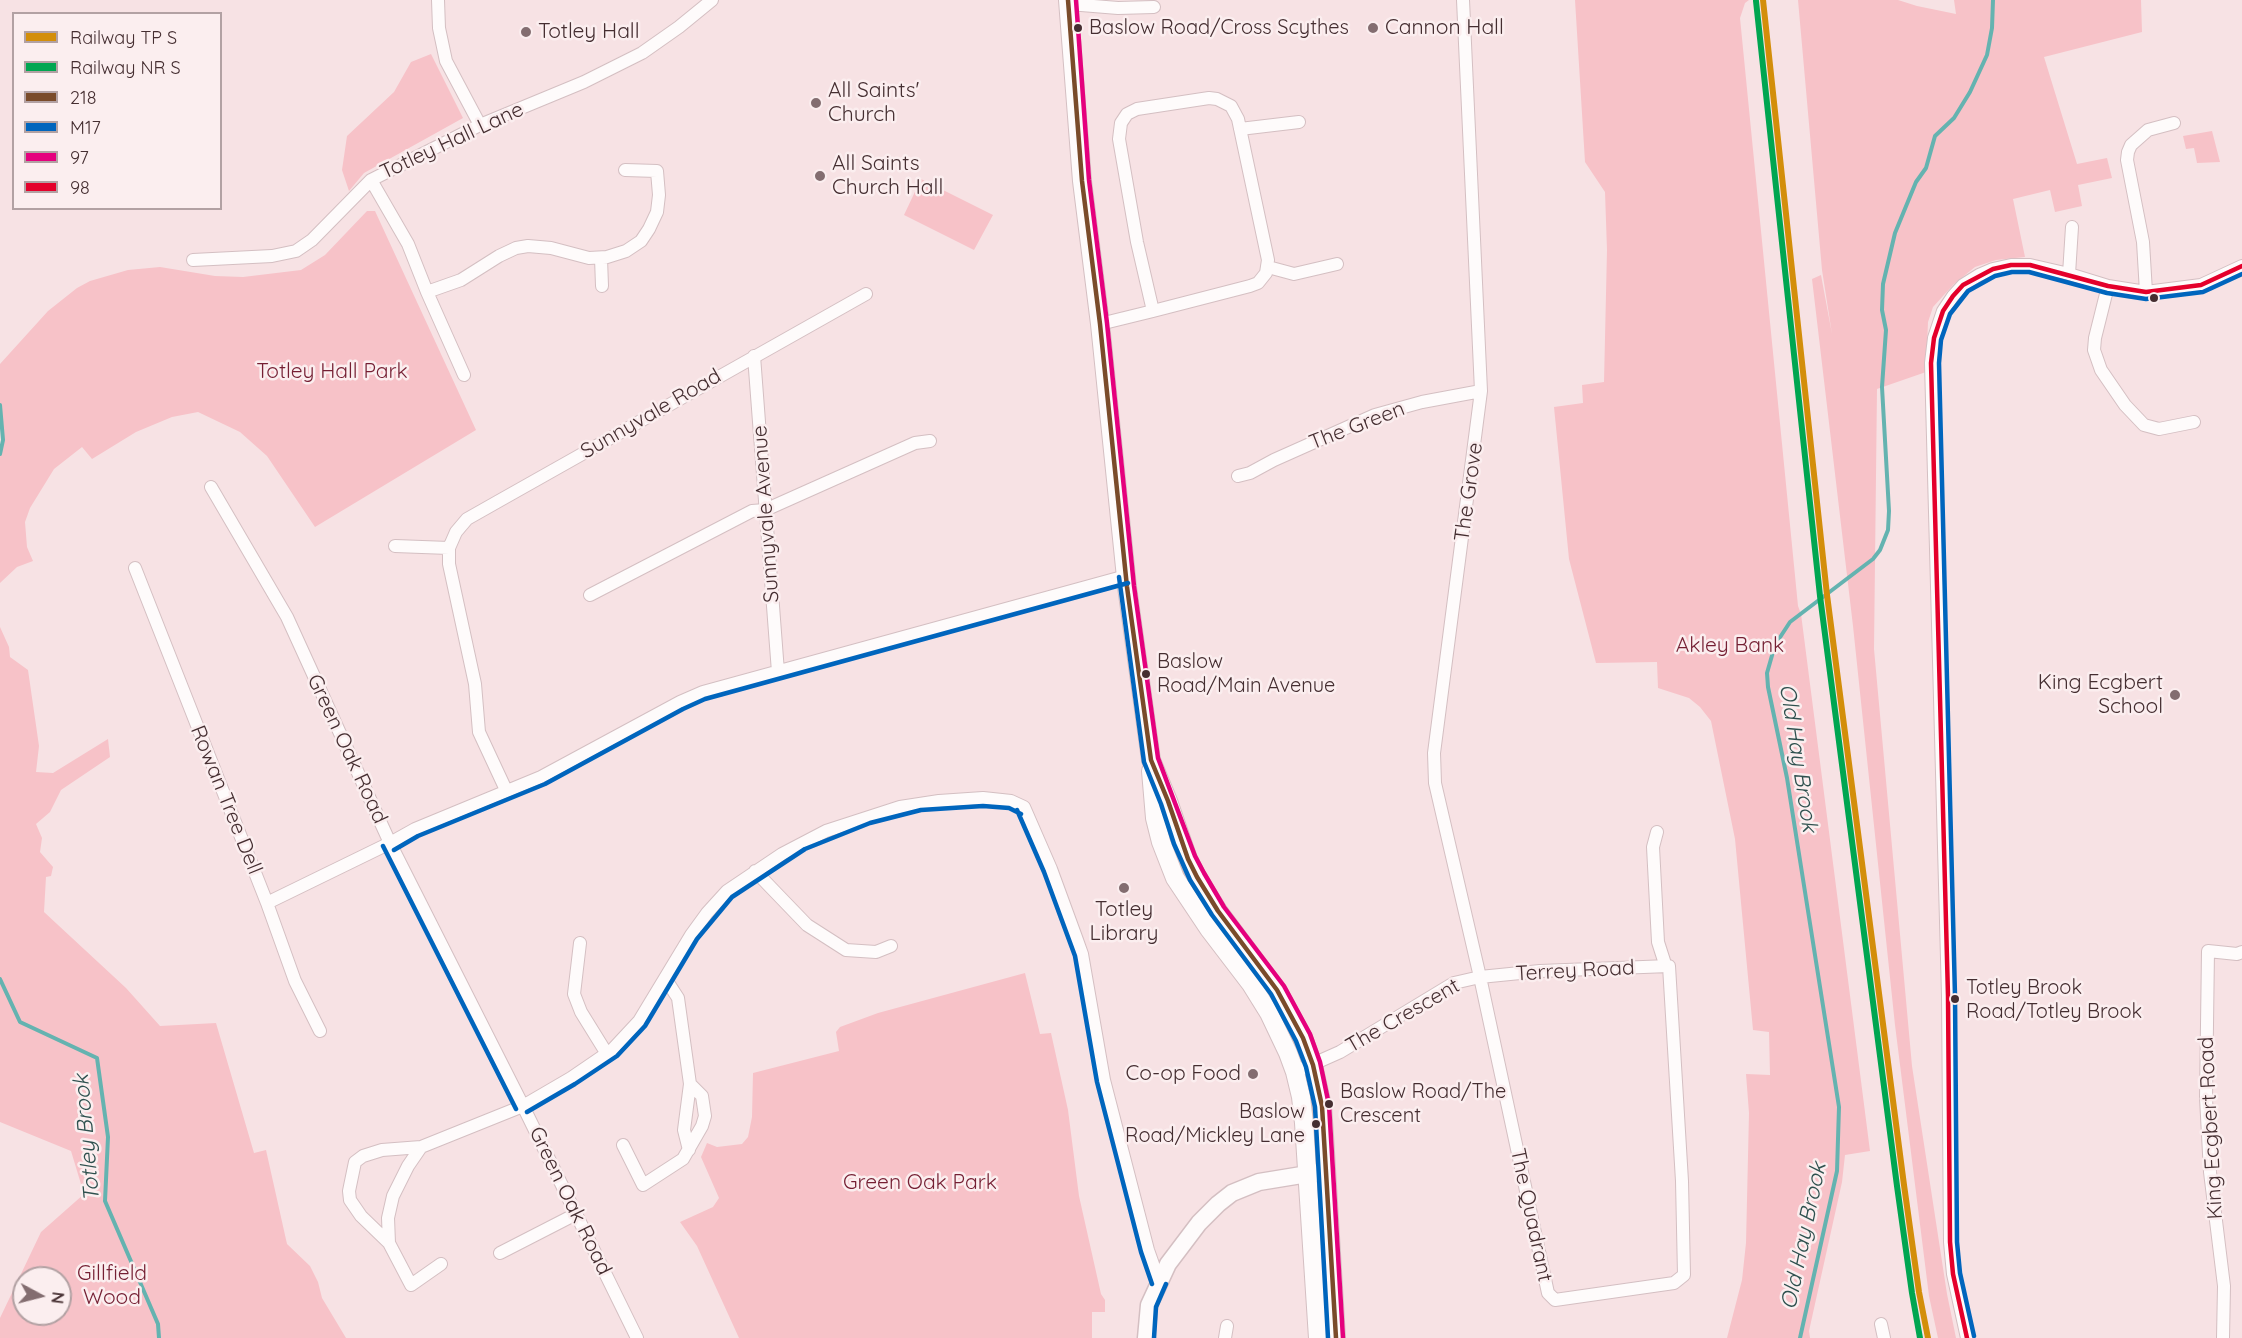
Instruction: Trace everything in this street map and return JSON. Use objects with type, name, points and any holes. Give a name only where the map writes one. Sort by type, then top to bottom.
[{"type":"main road","points":[[1069,2],[1082,181],[1100,324],[1126,576],[1151,760],[1155,818],[1161,842],[1175,878],[1269,1013],[1288,1053],[1294,1072],[1301,1097],[1304,1123],[1318,1338]]},
{"type":"main road","points":[[1151,760],[1197,877],[1218,911],[1277,990],[1303,1038],[1313,1065],[1322,1106],[1336,1338]]},
{"type":"street","points":[[438,0],[439,28],[446,61],[480,125]]},
{"type":"street","name":"Totley Hall Lane","points":[[193,260],[272,256],[296,251],[312,240],[371,180],[480,125],[584,82],[642,53],[712,0]]},
{"type":"street","name":"The Grove","points":[[1463,0],[1481,392],[1433,769],[1480,977]]},
{"type":"street","points":[[1069,2],[1118,8],[1154,7]]},
{"type":"street","points":[[1100,324],[1153,311],[1250,286],[1263,279],[1268,267],[1236,112],[1231,106],[1217,99],[1209,98],[1137,109],[1123,118],[1119,130],[1137,242],[1153,311]]},
{"type":"street","points":[[1240,129],[1299,122]]},
{"type":"street","points":[[2146,292],[2143,242],[2127,160],[2128,152],[2131,145],[2148,130],[2174,123]]},
{"type":"street","points":[[427,292],[461,280],[516,248],[528,246],[551,248],[578,256],[601,258],[626,251],[645,236],[653,222],[658,204],[657,171],[625,170]]},
{"type":"street","points":[[371,180],[408,244],[464,375]]},
{"type":"street","points":[[2069,274],[2072,226]]},
{"type":"street","points":[[601,258],[602,286]]},
{"type":"street","points":[[1268,267],[1294,274],[1337,264]]},
{"type":"street","points":[[1967,1338],[1953,1274],[1950,1242],[1948,996],[1931,363],[1934,338],[1943,311],[1963,285],[1979,275],[2011,265],[2030,265],[2108,286],[2146,292],[2201,285],[2241,268]]},
{"type":"street","points":[[2108,286],[2095,338],[2094,350],[2101,370],[2125,405],[2144,425],[2159,429],[2194,422]]},
{"type":"street","name":"Sunnyvale Road","points":[[449,548],[456,532],[467,519],[866,294]]},
{"type":"street","name":"Sunnyvale Avenue","points":[[754,356],[778,672]]},
{"type":"street","name":"The Green","points":[[1238,476],[1250,473],[1375,415],[1422,402],[1481,392]]},
{"type":"street","points":[[590,595],[752,510],[765,510],[915,443],[930,441]]},
{"type":"street","name":"Green Oak Road","points":[[211,486],[287,617],[390,843],[524,1106],[637,1338]]},
{"type":"street","points":[[395,546],[449,548],[449,564],[475,684],[479,732],[506,790]]},
{"type":"street","name":"Rowan Tree Dell","points":[[135,568],[267,903],[295,981],[320,1031]]},
{"type":"street","points":[[267,903],[415,829],[541,777],[691,697],[1126,576]]},
{"type":"street","points":[[441,1263],[411,1285],[389,1243],[361,1216],[350,1200],[356,1162],[363,1156],[382,1150],[421,1147],[524,1106],[608,1054],[639,1021],[691,934],[727,891],[802,842],[826,831],[900,807],[983,798],[1011,801],[1024,807],[1051,869],[1082,954],[1104,1080],[1148,1250],[1159,1281]]},
{"type":"street","points":[[1657,832],[1653,847],[1658,930],[1660,951],[1667,967]]},
{"type":"street","points":[[755,871],[807,925],[846,950],[876,952],[891,946]]},
{"type":"street","points":[[580,943],[574,994],[581,1012],[608,1054]]},
{"type":"street","name":"King Ecgbert Road","points":[[2223,1338],[2224,1286],[2210,1172],[2206,1098],[2208,951],[2242,952]]},
{"type":"street","name":"The Quadrant","points":[[1480,977],[1548,1293],[1555,1300],[1674,1283],[1684,1275],[1681,1145],[1667,967]]},
{"type":"street","name":"Terrey Road","points":[[1480,977],[1540,971],[1667,967]]},
{"type":"street","name":"The Crescent","points":[[1294,1072],[1313,1065],[1369,1036],[1454,983],[1480,977]]},
{"type":"street","points":[[665,978],[673,988],[680,1009],[690,1084],[684,1130],[689,1150]]},
{"type":"street","points":[[622,1145],[643,1185],[684,1159],[705,1116],[702,1096],[690,1084]]},
{"type":"street","points":[[389,1243],[388,1218],[393,1196],[408,1166],[421,1147]]},
{"type":"street","points":[[1146,1338],[1149,1305],[1159,1281],[1179,1248],[1199,1223],[1232,1193],[1259,1182],[1327,1171]]},
{"type":"street","points":[[500,1253],[576,1214]]},
{"type":"street","points":[[1881,1324],[1884,1338]]},
{"type":"green space","name":"Akley Bank","points":[[1575,0],[1749,0],[1745,3],[1740,18],[1798,606],[1801,614],[1870,1151],[1845,1155],[1842,1182],[1809,1331],[1810,1338],[1727,1338],[1742,1280],[1746,1243],[1749,1113],[1746,1074],[1770,1075],[1769,1032],[1753,1030],[1735,839],[1711,721],[1689,698],[1658,688],[1657,662],[1596,663],[1569,559],[1554,407],[1583,403],[1582,385],[1604,382],[1607,250],[1605,192],[1585,162]]},
{"type":"green space","points":[[1798,0],[1898,0],[1956,14],[1954,0],[2141,0],[2142,32],[2044,57],[2077,164],[2107,158],[2112,178],[2078,185],[2082,206],[2055,212],[2050,190],[2013,199],[2025,257],[1996,260],[1975,267],[1954,284],[1933,307],[1928,322],[1926,372],[1877,389],[1874,649],[1912,1066],[1947,1294],[1956,1338],[1938,1338],[1929,1296],[1895,1025],[1853,626],[1812,279],[1821,275],[1832,334],[1822,270]]},
{"type":"green space","points":[[431,54],[463,118],[364,173],[349,191],[342,170],[347,136],[394,92],[411,62]]},
{"type":"green space","points":[[2212,131],[2220,162],[2197,163],[2194,148],[2186,149],[2183,136]]},
{"type":"green space","points":[[921,179],[993,215],[974,250],[904,215]]},
{"type":"green space","name":"Totley Hall Park","points":[[367,211],[375,211],[476,430],[315,527],[267,456],[240,432],[198,412],[172,417],[136,432],[92,459],[82,447],[54,469],[30,508],[25,522],[27,547],[33,561],[17,567],[0,583],[0,454],[3,440],[0,364],[48,311],[77,288],[90,281],[128,270],[160,267],[215,276],[243,277],[301,270],[325,255]]},
{"type":"green space","name":"Gillfield Wood","points":[[0,627],[9,647],[10,657],[28,670],[39,746],[36,772],[53,773],[108,739],[110,757],[61,790],[50,812],[36,824],[42,838],[40,852],[53,867],[51,876],[46,877],[44,912],[126,988],[160,1026],[216,1023],[254,1153],[266,1150],[287,1244],[310,1266],[318,1282],[322,1298],[346,1338],[0,1338],[0,1318],[12,1293],[12,1326],[72,1326],[72,1266],[25,1266],[41,1232],[84,1194],[71,1151],[0,1122]]},
{"type":"green space","name":"Green Oak Park","points":[[1025,973],[1040,1034],[1051,1033],[1068,1110],[1079,1196],[1101,1294],[1105,1300],[1105,1312],[1092,1312],[1092,1338],[739,1338],[697,1246],[680,1222],[713,1207],[719,1198],[701,1157],[707,1143],[717,1147],[742,1144],[748,1137],[752,1117],[753,1073],[839,1051],[836,1032],[840,1027],[878,1013]]},
{"type":"waterway","name":"Old Hay Brook","points":[[1800,1338],[1837,1171],[1839,1107],[1787,778],[1767,673],[1775,645],[1790,622],[1873,559],[1880,550],[1888,530],[1882,387],[1886,330],[1882,310],[1883,284],[1895,233],[1916,182],[1926,168],[1935,136],[1954,118],[1970,92],[1987,55],[1992,28],[1993,0]]},
{"type":"waterway","points":[[0,405],[3,440],[0,454]]},
{"type":"waterway","name":"Totley Brook","points":[[0,979],[20,1022],[97,1058],[108,1137],[105,1201],[158,1324],[159,1338]]},
{"type":"transit line","name":"218","points":[[1068,0],[1082,181],[1100,324],[1127,587],[1151,760],[1197,877],[1218,911],[1277,990],[1303,1038],[1313,1065],[1322,1106],[1336,1338]]},
{"type":"transit line","name":"97","points":[[1076,0],[1089,180],[1107,323],[1134,586],[1158,758],[1195,856],[1204,873],[1224,907],[1284,986],[1310,1034],[1320,1062],[1329,1105],[1343,1338]]},
{"type":"transit line","points":[[1763,0],[1827,595],[1904,1185],[1928,1338]]},
{"type":"transit line","points":[[1756,1],[1820,596],[1897,1186],[1920,1338]]},
{"type":"transit line","name":"98","points":[[1967,1338],[1953,1274],[1950,1242],[1948,996],[1931,363],[1934,338],[1943,311],[1953,296],[1963,285],[1993,269],[2011,265],[2030,265],[2108,286],[2146,292],[2201,285],[2242,266]]},
{"type":"transit line","name":"M17","points":[[1974,1336],[1960,1273],[1957,1242],[1955,996],[1939,363],[1941,340],[1950,314],[1968,291],[1995,276],[2012,272],[2029,272],[2107,293],[2146,299],[2203,292],[2242,274]]},
{"type":"transit line","name":"M17","points":[[1119,577],[1144,762],[1174,844],[1190,880],[1212,915],[1271,994],[1296,1041],[1306,1067],[1315,1107],[1328,1338]]},
{"type":"transit line","name":"M17","points":[[394,850],[418,836],[545,784],[705,699],[1128,583]]},
{"type":"transit line","name":"M17","points":[[527,1112],[617,1056],[645,1026],[697,939],[732,897],[805,849],[870,823],[921,810],[983,806],[1009,808],[1021,814]]},
{"type":"transit line","name":"M17","points":[[1017,810],[1044,872],[1075,956],[1097,1082],[1141,1252],[1152,1284]]},
{"type":"transit line","name":"M17","points":[[383,846],[516,1109]]},
{"type":"transit line","name":"M17","points":[[1154,1338],[1156,1307],[1166,1284]]},
{"type":"place","name":"Baslow Road/Cross Scythes","points":[[1078,28]]},
{"type":"place","name":"Cannon Hall","points":[[1373,28]]},
{"type":"place","name":"Totley Hall","points":[[526,32]]},
{"type":"place","name":"All Saints' Church","points":[[816,103]]},
{"type":"place","name":"All Saints Church Hall","points":[[820,176]]},
{"type":"place","name":"Baslow Road/Main Avenue","points":[[1146,674]]},
{"type":"place","name":"King Ecgbert School","points":[[2175,695]]},
{"type":"place","name":"Totley Library","points":[[1124,888]]},
{"type":"place","name":"Totley Brook Road/Totley Brook","points":[[1955,999]]},
{"type":"place","name":"Co-op Food","points":[[1253,1074]]},
{"type":"place","name":"Baslow Road/The Crescent","points":[[1329,1104]]},
{"type":"place","name":"Baslow Road/Mickley Lane","points":[[1316,1124]]}]
